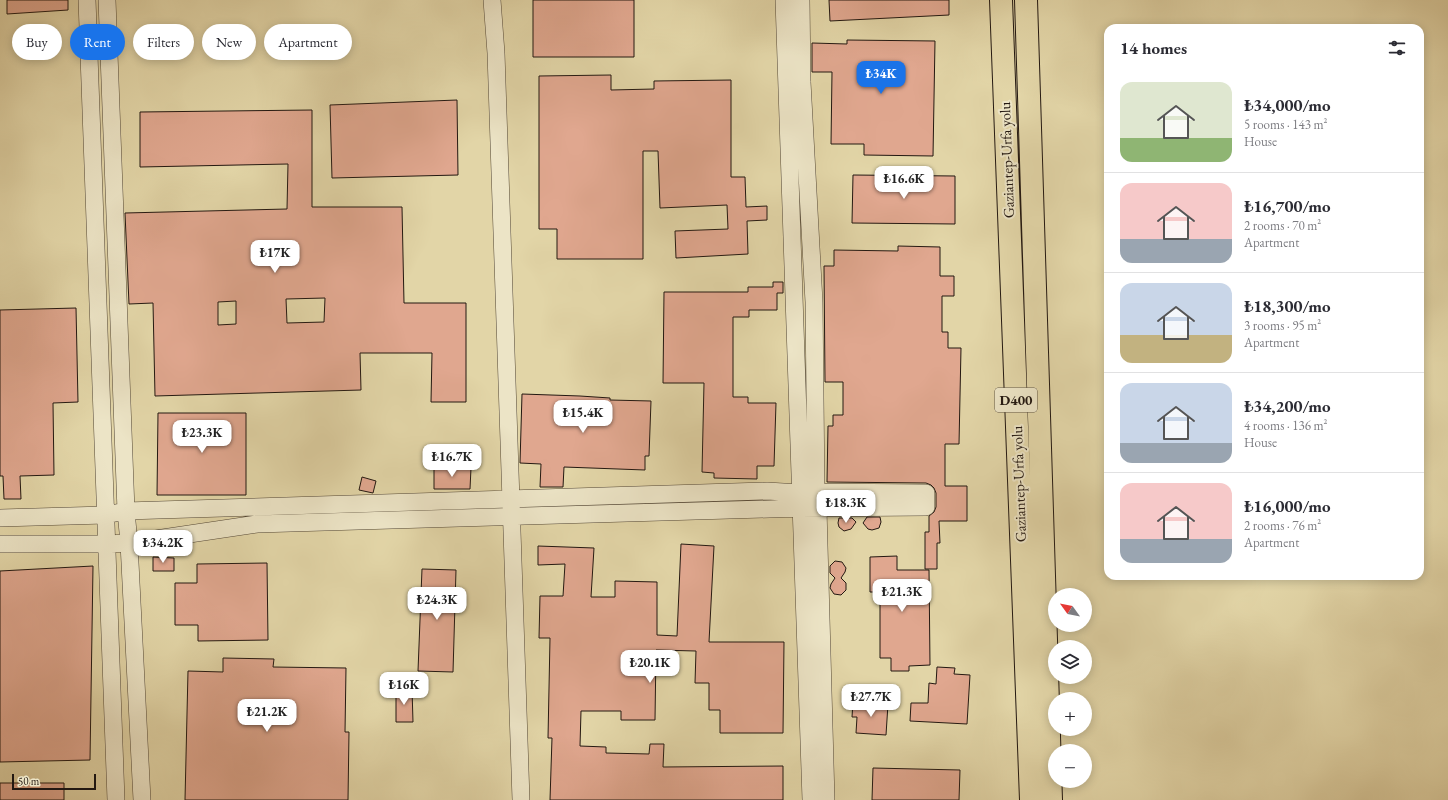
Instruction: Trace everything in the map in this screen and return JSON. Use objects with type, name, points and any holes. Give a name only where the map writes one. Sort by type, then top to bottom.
[{"type":"highway","name":"Gaziantep-Urfa yolu","points":[[1001,0],[1031,800]]},
{"type":"highway","name":"Gaziantep-Urfa yolu","points":[[1026,0],[1051,800]]},
{"type":"street","points":[[87,0],[116,800]]},
{"type":"street","points":[[107,0],[126,511],[130,543],[142,800]]},
{"type":"street","points":[[492,0],[496,53],[521,800]]},
{"type":"street","points":[[784,0],[809,500],[826,800]]},
{"type":"street","points":[[801,0],[802,82],[814,302],[809,500],[810,800]]},
{"type":"street","points":[[0,518],[105,515],[126,511],[767,492],[809,500],[926,507],[926,493],[809,500],[512,516],[257,524],[130,543],[0,544]]},
{"type":"building","points":[[7,0],[68,0],[68,10],[7,14]]},
{"type":"building","points":[[533,0],[634,0],[634,57],[533,57]]},
{"type":"building","points":[[829,0],[949,0],[949,15],[830,21]]},
{"type":"building","points":[[847,40],[935,41],[933,156],[864,155],[864,144],[831,144],[832,72],[812,72],[812,43],[847,44]]},
{"type":"building","points":[[611,75],[611,90],[654,89],[654,81],[731,80],[731,177],[745,177],[746,207],[767,206],[767,220],[747,221],[748,254],[676,258],[675,231],[728,229],[727,205],[660,208],[658,151],[643,151],[643,259],[557,259],[557,229],[539,229],[539,76]]},
{"type":"building","points":[[457,100],[458,175],[332,178],[330,105]]},
{"type":"building","points":[[312,110],[312,207],[402,207],[404,303],[466,303],[466,402],[431,402],[432,353],[360,353],[361,390],[155,396],[153,303],[129,304],[125,213],[287,209],[288,164],[140,167],[140,112]],"holes":[[[325,298],[324,322],[287,323],[286,299]],[[236,301],[236,324],[218,325],[218,302]]]},
{"type":"building","points":[[853,175],[955,176],[955,224],[852,223]]},
{"type":"building","points":[[898,246],[940,247],[940,276],[954,276],[954,296],[942,296],[942,332],[948,332],[948,348],[961,348],[959,444],[945,444],[945,486],[967,486],[967,521],[939,521],[940,543],[937,543],[937,569],[925,569],[925,532],[929,532],[929,516],[934,512],[936,507],[936,493],[931,485],[926,483],[827,482],[828,426],[833,426],[833,415],[843,415],[843,382],[825,382],[824,266],[834,266],[834,250],[898,251]]},
{"type":"building","points":[[773,282],[783,282],[783,293],[777,293],[777,310],[749,310],[749,317],[733,317],[733,397],[748,397],[748,403],[776,403],[774,466],[757,466],[757,479],[714,478],[714,473],[702,472],[704,383],[663,383],[664,292],[748,292],[748,287],[773,287]]},
{"type":"building","points":[[76,308],[78,402],[53,403],[54,475],[20,476],[21,499],[4,499],[3,476],[0,476],[0,310]]},
{"type":"building","points":[[522,394],[610,398],[610,400],[651,401],[649,456],[645,456],[645,470],[564,467],[563,487],[540,487],[541,464],[520,463]]},
{"type":"building","points":[[158,413],[246,413],[246,495],[157,495]]},
{"type":"building","points":[[434,467],[471,468],[470,489],[434,489]]},
{"type":"building","points":[[362,477],[376,481],[373,493],[359,490]]},
{"type":"building","points":[[867,517],[880,517],[881,522],[879,528],[872,530],[868,529],[863,523]]},
{"type":"building","points":[[839,518],[852,518],[856,522],[851,529],[844,531],[839,527]]},
{"type":"building","points":[[681,544],[714,546],[709,642],[784,642],[783,733],[720,733],[720,710],[709,710],[709,683],[695,683],[696,651],[656,650],[655,720],[621,720],[621,711],[581,711],[580,746],[606,747],[606,753],[649,754],[650,744],[664,744],[663,767],[783,766],[783,800],[550,800],[552,738],[548,738],[550,638],[539,638],[540,596],[563,596],[565,564],[538,565],[538,546],[594,548],[591,597],[615,597],[615,581],[657,582],[657,635],[677,636]]},
{"type":"building","points":[[897,556],[897,570],[929,570],[930,665],[909,666],[909,671],[891,671],[891,658],[880,658],[880,592],[870,592],[870,557]]},
{"type":"building","points":[[153,557],[174,558],[174,571],[153,571]]},
{"type":"building","points":[[835,561],[842,562],[846,568],[841,578],[846,583],[846,590],[841,595],[834,594],[830,588],[835,578],[830,573],[830,566]]},
{"type":"building","points":[[267,563],[268,640],[198,641],[198,625],[175,625],[175,583],[197,583],[197,564]]},
{"type":"building","points":[[93,566],[90,760],[0,762],[0,571]]},
{"type":"building","points":[[422,569],[456,570],[453,672],[418,671]]},
{"type":"building","points":[[223,658],[274,659],[273,667],[346,668],[345,732],[349,732],[348,800],[185,800],[188,671],[223,672]]},
{"type":"building","points":[[937,667],[955,668],[954,674],[970,675],[967,724],[910,721],[911,703],[928,703],[929,683],[936,684]]},
{"type":"building","points":[[396,689],[412,689],[413,722],[396,722]]},
{"type":"building","points":[[853,702],[888,704],[886,735],[856,733],[857,717],[852,717]]},
{"type":"building","points":[[873,768],[960,770],[959,800],[872,800]]},
{"type":"building","points":[[0,783],[64,783],[64,800],[0,800]]}]
